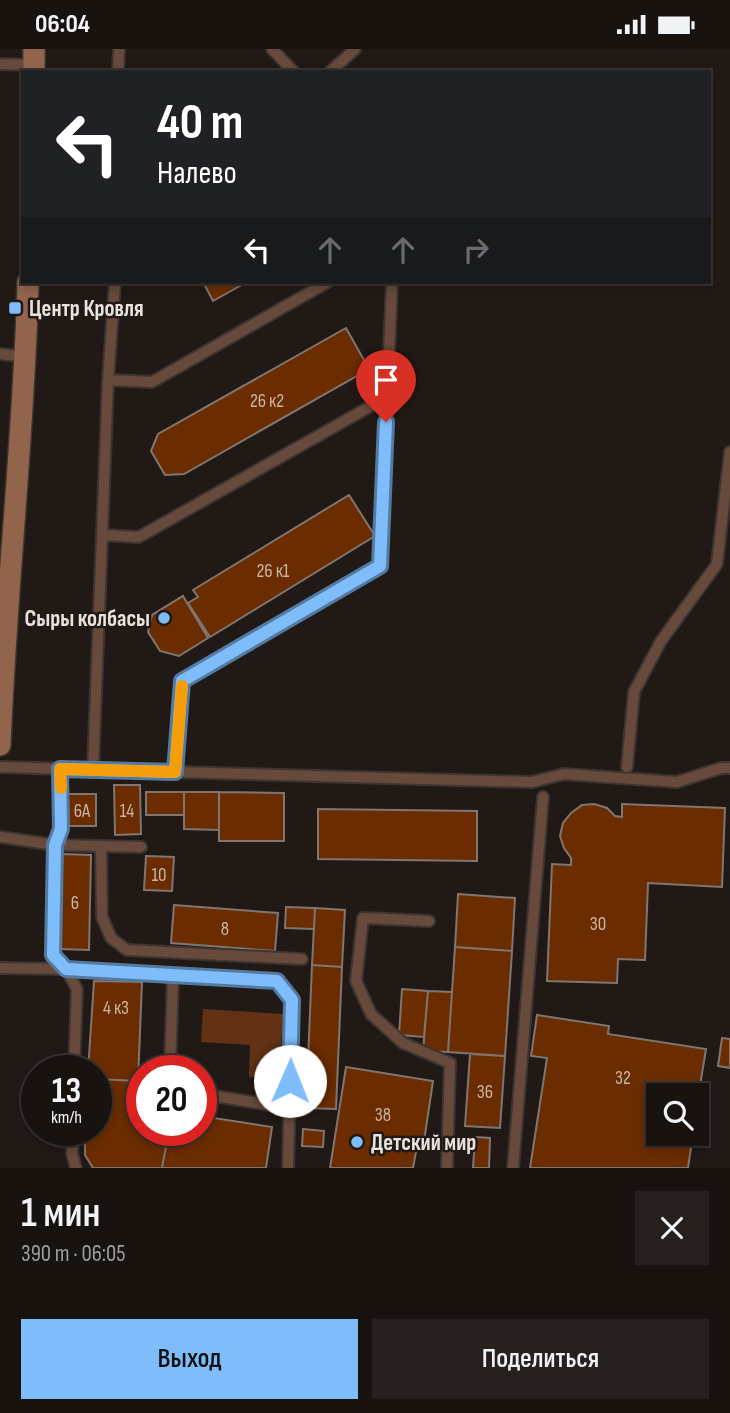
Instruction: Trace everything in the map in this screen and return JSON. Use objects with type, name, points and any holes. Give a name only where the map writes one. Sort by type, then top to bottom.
[{"type":"main road","points":[[0,745],[2,664],[26,357],[28,284]]},
{"type":"lane","points":[[118,70],[119,49]]},
{"type":"lane","points":[[272,49],[292,70]]},
{"type":"lane","points":[[332,70],[355,49]]},
{"type":"lane","points":[[0,64],[34,62]]},
{"type":"lane","points":[[93,769],[108,380],[115,284]]},
{"type":"lane","points":[[108,380],[152,382],[324,284]]},
{"type":"lane","points":[[175,772],[182,681],[380,566],[392,284]]},
{"type":"lane","points":[[0,354],[26,357]]},
{"type":"lane","points":[[102,535],[139,537],[387,397]]},
{"type":"lane","points":[[627,767],[634,692],[661,641],[717,564],[730,452]]},
{"type":"lane","points":[[0,767],[532,782],[564,774],[677,782],[721,768],[730,768]]},
{"type":"lane","points":[[60,769],[61,829],[55,845],[53,955],[66,969],[77,989],[75,1055]]},
{"type":"lane","points":[[513,1168],[543,797]]},
{"type":"lane","points":[[0,837],[55,845],[141,847]]},
{"type":"lane","points":[[101,846],[102,917],[111,938],[127,950],[302,959]]},
{"type":"lane","points":[[429,921],[363,918],[356,981],[371,1014],[403,1043],[450,1063],[447,1168]]},
{"type":"lane","points":[[0,968],[277,981],[292,1000],[288,1168]]},
{"type":"lane","points":[[170,1055],[173,975]]},
{"type":"lane","points":[[217,1097],[290,1108]]},
{"type":"lane","points":[[72,1146],[76,1168]]},
{"type":"shaded area","points":[[203,1009],[283,1014],[279,1078],[249,1077],[250,1045],[201,1042]]},
{"type":"building","points":[[204,284],[243,284],[213,301]]},
{"type":"building","points":[[346,328],[369,369],[184,474],[165,475],[151,451],[158,434]]},
{"type":"building","points":[[349,495],[375,536],[210,637],[188,603],[198,597],[193,590]]},
{"type":"building","points":[[183,596],[208,638],[179,656],[160,651],[148,632],[152,615]]},
{"type":"building","points":[[114,785],[140,785],[141,834],[115,835]]},
{"type":"building","points":[[146,792],[184,792],[184,815],[146,815]]},
{"type":"building","points":[[184,792],[219,792],[219,830],[184,829]]},
{"type":"building","points":[[219,792],[284,793],[284,841],[219,841]]},
{"type":"building","points":[[68,794],[96,794],[96,826],[68,826]]},
{"type":"building","points":[[594,804],[622,817],[622,804],[725,808],[722,887],[648,883],[645,960],[618,959],[617,983],[547,981],[552,864],[571,865],[571,858],[560,836],[563,823],[582,805]]},
{"type":"building","points":[[318,809],[477,811],[477,861],[318,859]]},
{"type":"building","points":[[61,854],[91,855],[89,950],[59,949]]},
{"type":"building","points":[[146,856],[174,857],[172,891],[144,890]]},
{"type":"building","points":[[458,894],[515,898],[512,951],[455,947]]},
{"type":"building","points":[[174,905],[278,913],[275,951],[171,943]]},
{"type":"building","points":[[286,907],[315,908],[314,929],[285,928]]},
{"type":"building","points":[[315,908],[345,910],[342,967],[312,965]]},
{"type":"building","points":[[455,947],[512,951],[505,1056],[448,1052]]},
{"type":"building","points":[[312,965],[342,967],[336,1109],[306,1108]]},
{"type":"building","points":[[94,981],[142,982],[139,1055],[126,1055],[126,1080],[112,1080],[112,1055],[89,1055]]},
{"type":"building","points":[[402,989],[428,991],[424,1037],[399,1035]]},
{"type":"building","points":[[428,991],[452,992],[448,1052],[423,1051]]},
{"type":"building","points":[[537,1015],[609,1026],[608,1034],[706,1049],[700,1083],[646,1083],[646,1146],[691,1146],[688,1168],[530,1168],[547,1058],[531,1056]]},
{"type":"building","points":[[722,1038],[730,1039],[730,1068],[718,1066]]},
{"type":"building","points":[[470,1054],[505,1056],[500,1128],[465,1126]]},
{"type":"building","points":[[346,1067],[433,1081],[423,1148],[417,1146],[413,1168],[330,1168]]},
{"type":"building","points":[[112,1080],[126,1080],[126,1146],[166,1146],[162,1168],[93,1168],[85,1155],[85,1146],[112,1146]]},
{"type":"building","points":[[217,1118],[272,1127],[266,1168],[162,1168],[166,1146],[217,1146]]},
{"type":"building","points":[[303,1129],[324,1131],[323,1147],[302,1146]]},
{"type":"building","points":[[475,1137],[490,1138],[489,1168],[473,1168]]},
{"type":"slow traffic","points":[[61,788],[60,769],[175,772],[182,686]]},
{"type":"place","name":"Центр Кровля","points":[[15,308]]},
{"type":"place","name":"Сыры колбасы","points":[[164,618]]},
{"type":"place","name":"Детский мир","points":[[357,1142]]},
{"type":"route","points":[[290,1081],[292,1000],[277,981],[66,969],[53,955],[55,845],[61,829],[60,769],[175,772],[182,681],[380,566],[386,422]]}]
